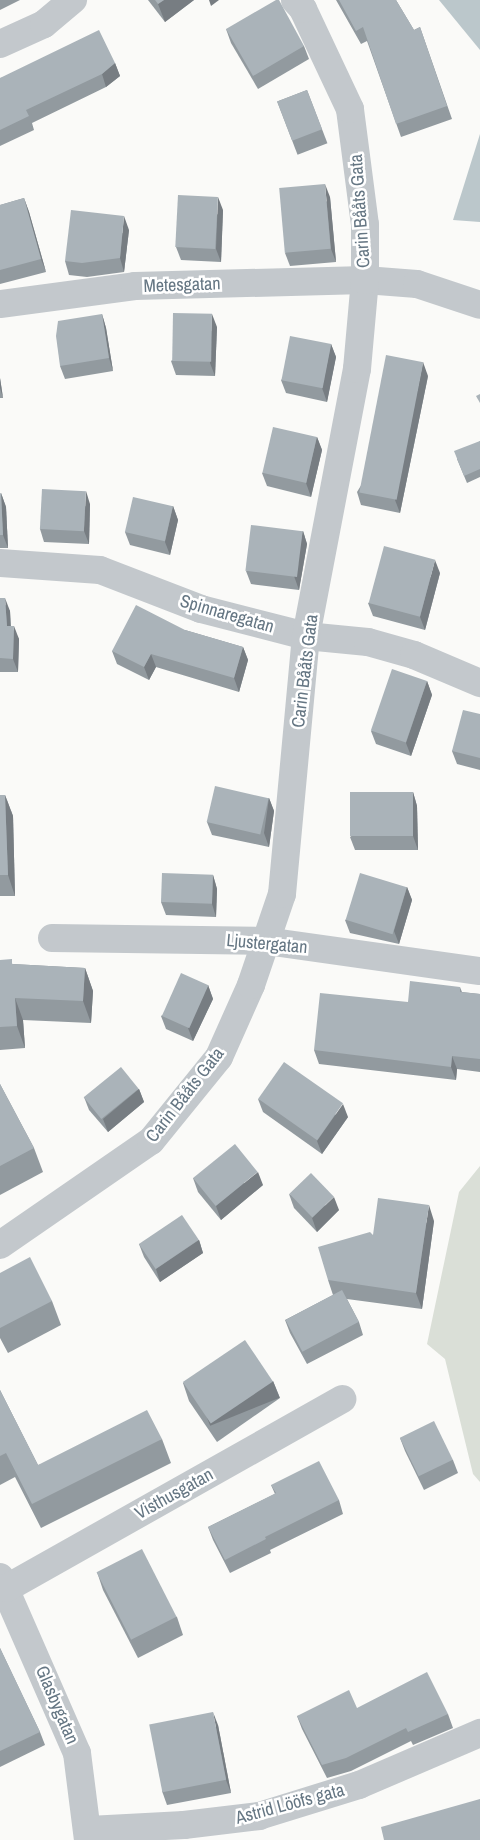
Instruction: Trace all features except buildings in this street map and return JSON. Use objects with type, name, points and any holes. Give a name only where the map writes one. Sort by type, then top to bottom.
[{"type":"street","points":[[0,44],[44,24],[73,0]]},
{"type":"street","name":"Carin Bååts Gata","points":[[0,1245],[151,1141],[219,1057],[266,941],[282,894],[306,636],[357,369],[365,280],[365,225],[350,109],[303,9],[295,0]]},
{"type":"street","name":"Metesgatan","points":[[0,304],[135,286],[365,280],[416,284],[480,305]]},
{"type":"street","name":"Spinnaregatan","points":[[0,563],[100,570],[201,609],[306,636],[368,642],[414,655],[480,683]]},
{"type":"street","name":"Ljustergatan","points":[[52,938],[266,941],[480,971]]},
{"type":"street","name":"Visthusgatan","points":[[3,1582],[342,1399]]},
{"type":"street","name":"Glasbygatan","points":[[3,1582],[77,1753],[89,1835]]},
{"type":"street","name":"Astrid Lööfs gata","points":[[89,1835],[258,1816],[359,1785],[480,1733]]},
{"type":"shaded area","points":[[439,0],[480,0],[480,50]]},
{"type":"shaded area","points":[[480,134],[480,222],[453,220]]},
{"type":"shaded area","points":[[480,1166],[480,1482],[473,1474],[445,1359],[427,1344],[459,1192]]}]
